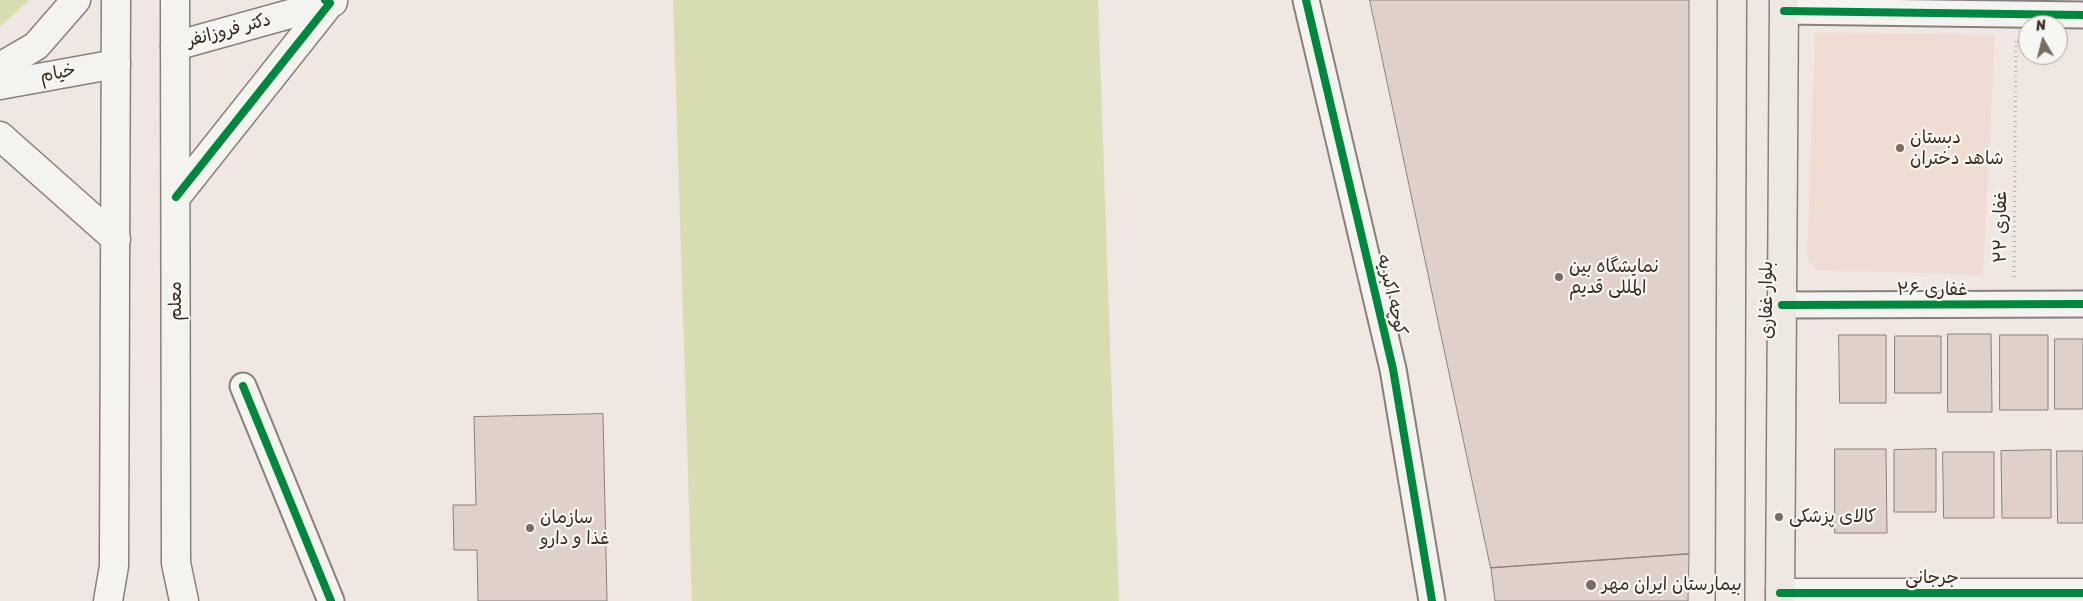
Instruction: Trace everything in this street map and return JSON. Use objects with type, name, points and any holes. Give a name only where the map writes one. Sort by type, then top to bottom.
[{"type":"main road","points":[[0,67],[36,46],[76,0]]},
{"type":"main road","points":[[108,601],[114,566],[116,0]]},
{"type":"main road","name":"معلم","points":[[176,0],[176,562],[184,601]]},
{"type":"main road","name":"بلوار غفاری","points":[[1730,601],[1732,0]]},
{"type":"main road","points":[[176,197],[332,1]]},
{"type":"main road","name":"دکتر فروزانفر","points":[[175,46],[332,1]]},
{"type":"main road","name":"بلوار غفاری","points":[[1780,597],[1784,6]]},
{"type":"main road","name":"خیام","points":[[0,85],[116,64]]},
{"type":"main road","points":[[0,136],[116,239]]},
{"type":"main road","name":"جرجانی","points":[[1780,597],[2083,593]]},
{"type":"street","name":"کوچه اکبریه","points":[[1306,0],[1393,369],[1432,601]]},
{"type":"street","points":[[1784,6],[2083,15]]},
{"type":"street","name":"غفاری ۲۶","points":[[1782,305],[2083,304]]},
{"type":"street","points":[[243,386],[331,601]]},
{"type":"shaded area","name":"دبستان شاهد دختران","points":[[1815,33],[1995,35],[1983,275],[1818,270],[1807,260]]},
{"type":"green space","points":[[0,0],[29,0],[0,27]]},
{"type":"green space","points":[[673,0],[1098,0],[1119,601],[692,601]]},
{"type":"building","name":"نمایشگاه بین المللی قدیم","points":[[1370,0],[1689,0],[1689,554],[1491,568]]},
{"type":"building","points":[[1948,334],[1991,334],[1992,412],[1948,412]]},
{"type":"building","points":[[1839,335],[1886,335],[1886,403],[1840,403]]},
{"type":"building","points":[[2000,335],[2048,335],[2048,410],[2000,410]]},
{"type":"building","points":[[1895,336],[1941,336],[1941,393],[1895,393]]},
{"type":"building","points":[[2055,339],[2083,339],[2083,409],[2055,409]]},
{"type":"building","name":"سازمان غذا و دارو","points":[[603,414],[607,601],[478,601],[477,550],[454,550],[453,505],[476,505],[474,417]]},
{"type":"building","points":[[1835,449],[1886,449],[1887,533],[1835,533]]},
{"type":"building","points":[[1936,449],[1936,512],[1894,512],[1894,450]]},
{"type":"building","points":[[2051,450],[2051,518],[2002,518],[2001,451]]},
{"type":"building","points":[[2057,451],[2083,451],[2083,523],[2058,523]]},
{"type":"building","points":[[1943,452],[1994,452],[1994,518],[1944,518]]},
{"type":"building","name":"بیمارستان ایران مهر","points":[[1689,554],[1688,601],[1495,601],[1491,568]]},
{"type":"cycle path","points":[[176,197],[330,3],[325,0]]},
{"type":"cycle path","points":[[1306,0],[1393,369],[1432,601]]},
{"type":"cycle path","points":[[1784,11],[2083,15]]},
{"type":"cycle path","points":[[1782,305],[2083,304]]},
{"type":"cycle path","points":[[243,386],[331,601]]},
{"type":"cycle path","points":[[1780,593],[2083,593]]},
{"type":"place","name":"دبستان شاهد دختران","points":[[1900,148]]},
{"type":"place","name":"نمایشگاه بین المللی قدیم","points":[[1559,277]]},
{"type":"place","name":"کالای پزشکی","points":[[1779,517]]},
{"type":"place","name":"سازمان غذا و دارو","points":[[530,528]]},
{"type":"place","name":"بیمارستان ایران مهر","points":[[1591,585]]}]
